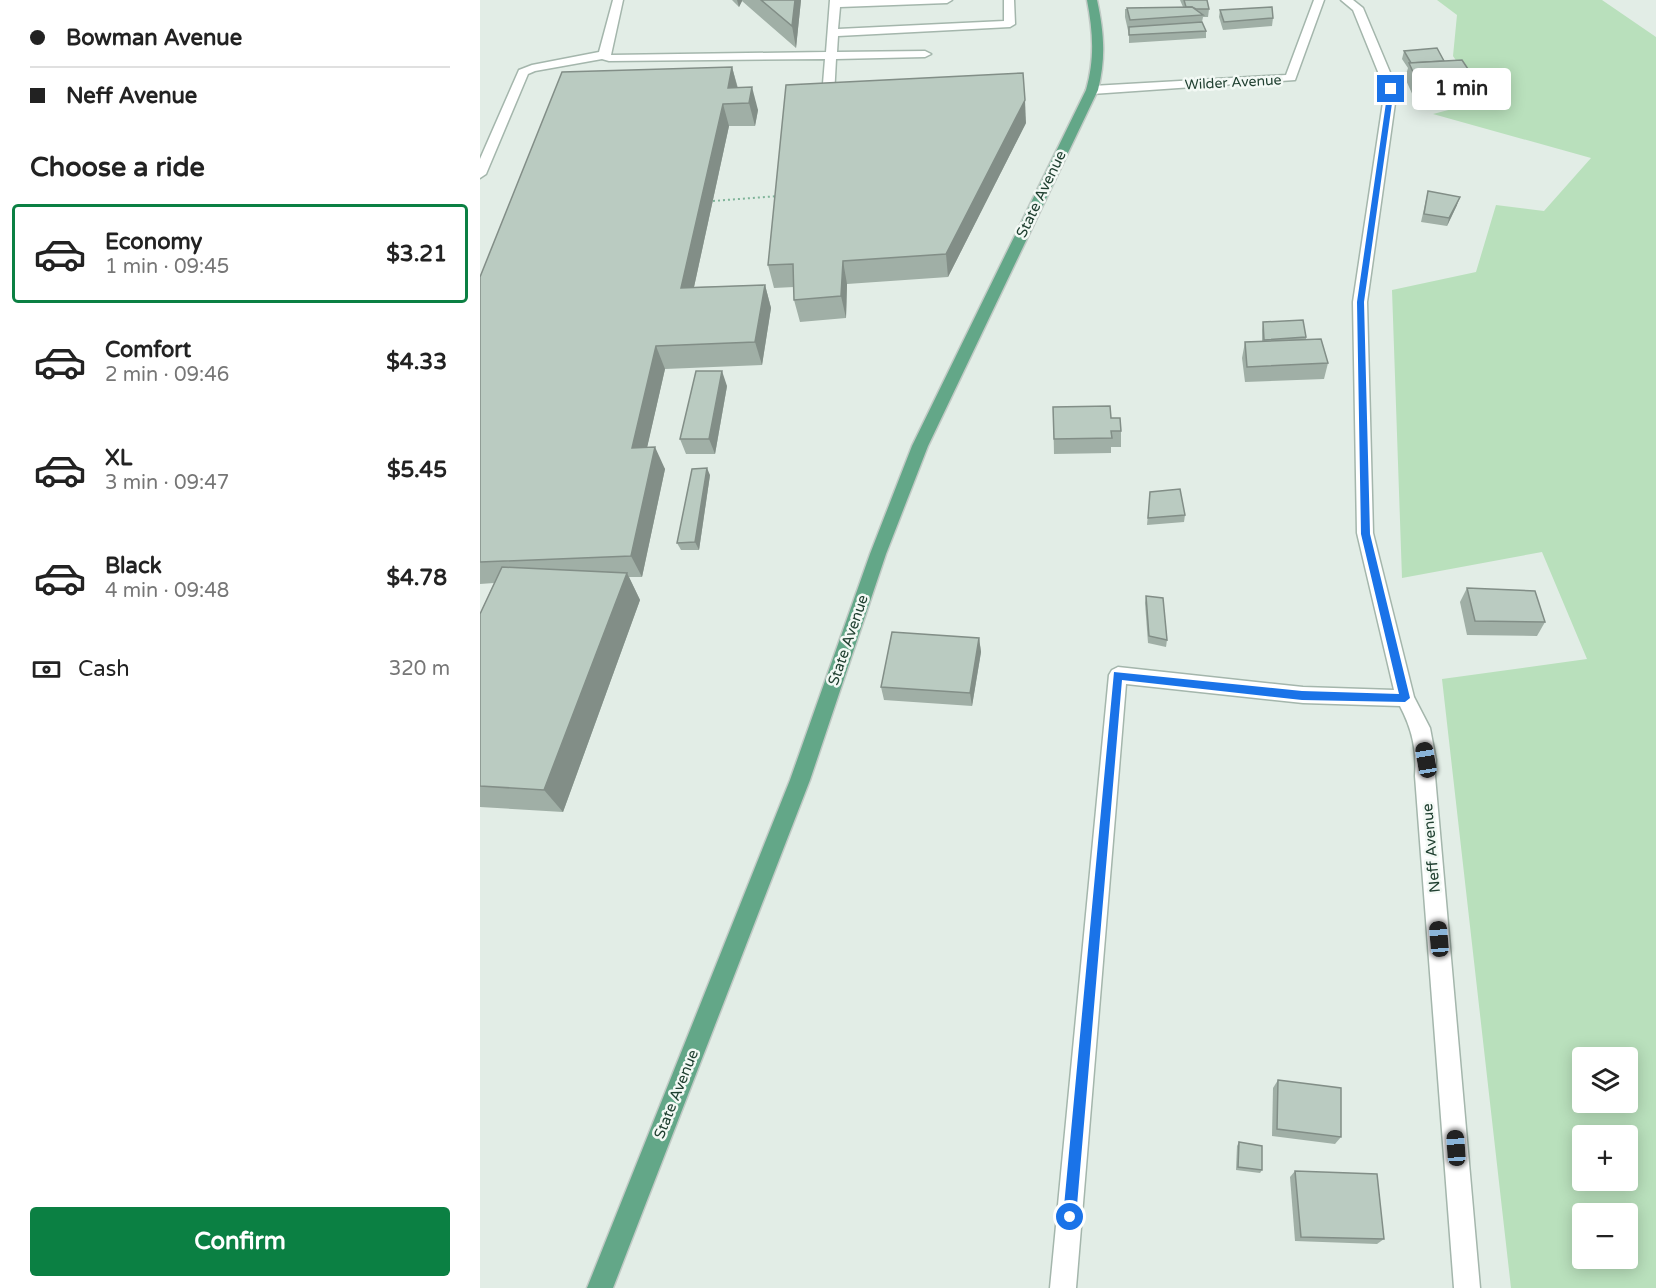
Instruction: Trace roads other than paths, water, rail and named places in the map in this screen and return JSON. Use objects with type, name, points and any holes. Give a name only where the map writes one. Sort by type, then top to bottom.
[{"type":"main road","name":"State Avenue","points":[[600,1288],[800,780],[878,554],[920,446],[1092,90],[1100,65],[1101,41],[1092,0]]},
{"type":"street","points":[[604,55],[618,0]]},
{"type":"street","points":[[828,96],[835,2],[947,0]]},
{"type":"street","points":[[832,33],[1010,24],[1009,0]]},
{"type":"street","name":"Wilder Avenue","points":[[1092,90],[1291,78],[1319,0]]},
{"type":"street","name":"Neff Avenue","points":[[1346,0],[1358,8],[1391,89],[1360,302],[1365,534],[1405,698],[1420,728],[1426,760],[1425,776],[1467,1288]]},
{"type":"street","points":[[480,174],[523,72],[532,68],[604,55],[609,58],[925,54]]},
{"type":"street","points":[[1064,1288],[1118,675],[1302,695],[1405,698]]}]
